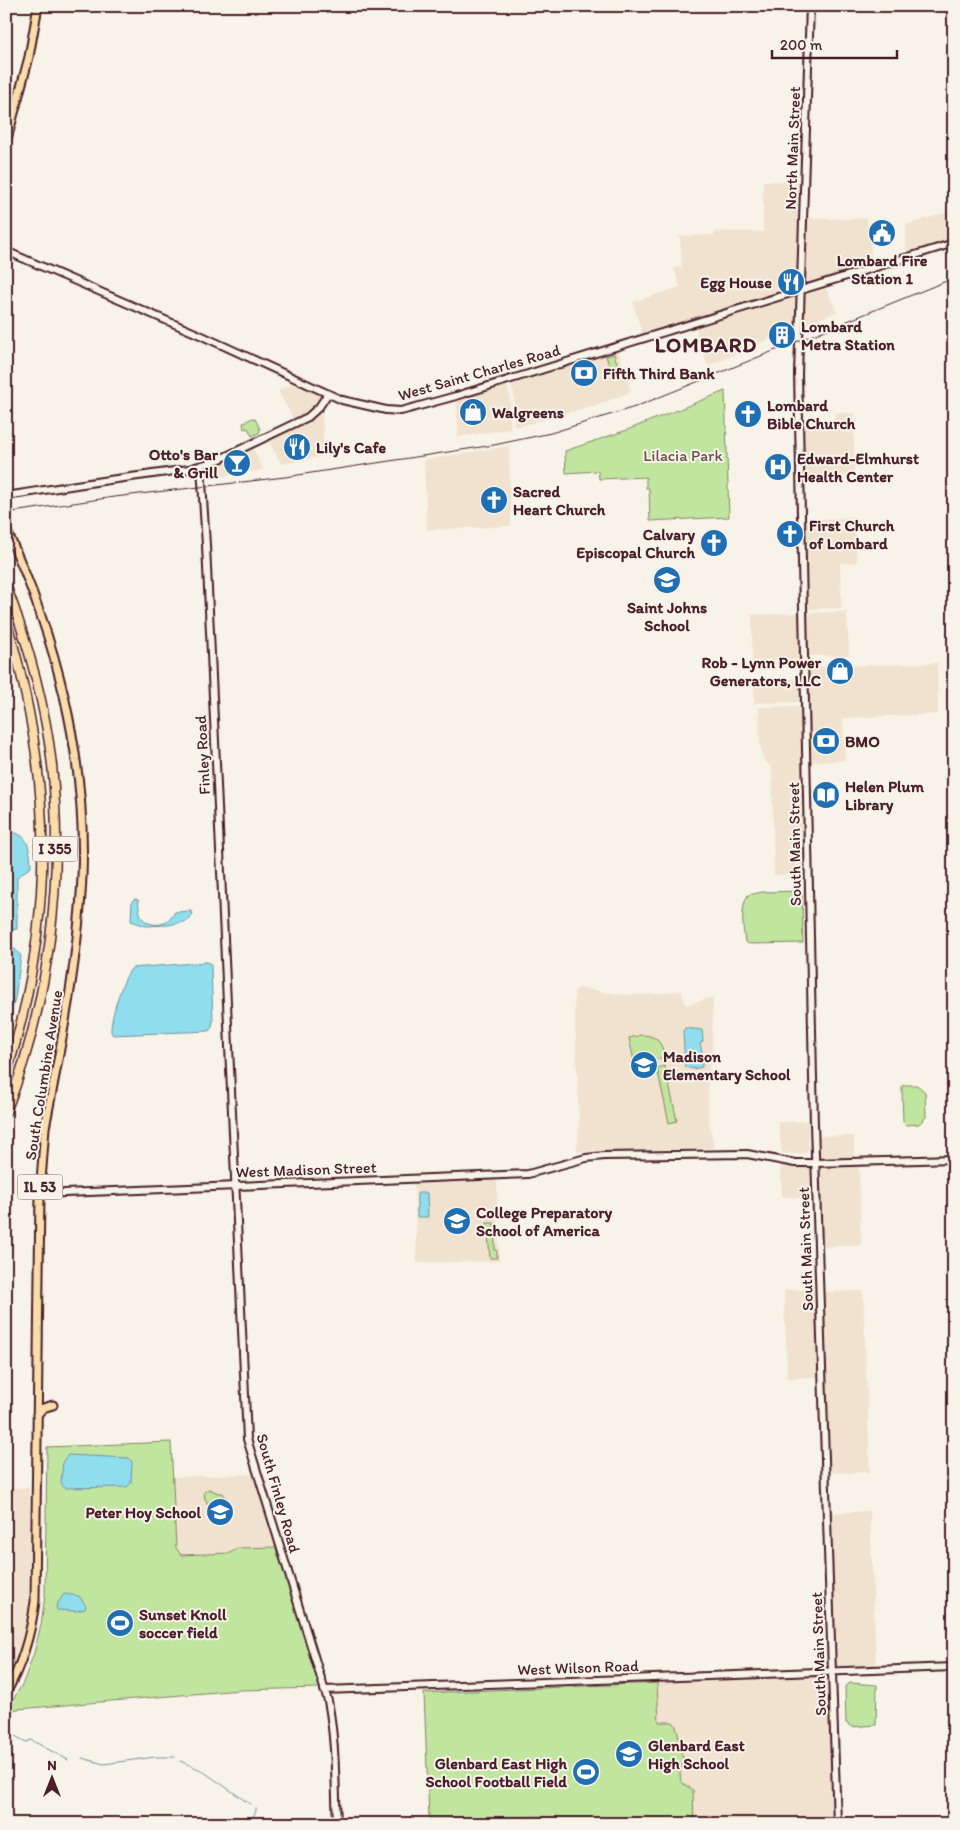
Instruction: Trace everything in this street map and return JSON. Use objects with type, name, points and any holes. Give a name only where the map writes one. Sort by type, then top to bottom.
[{"type":"highway","name":"I 355","points":[[6,585],[31,660],[44,719],[52,764],[56,857],[52,919],[43,986],[24,1062],[6,1112]]},
{"type":"highway","name":"I 355","points":[[6,620],[20,665],[32,720],[41,790],[43,856],[40,919],[35,956],[22,1022],[6,1076]]},
{"type":"main road","points":[[6,143],[29,57],[38,6]]},
{"type":"main road","name":"North Main Street","points":[[801,290],[810,6]]},
{"type":"main road","name":"West Saint Charles Road","points":[[6,251],[269,366],[327,395],[346,402],[397,411],[456,396],[954,243]]},
{"type":"main road","name":"South Main Street","points":[[801,290],[798,378],[803,654],[805,664],[815,1163],[833,1672],[836,1824]]},
{"type":"main road","points":[[6,496],[72,485],[176,472],[201,466],[230,455],[308,417],[319,407],[327,395]]},
{"type":"main road","name":"Finley Road","points":[[201,466],[229,1043]]},
{"type":"main road","name":"South Columbine Avenue","points":[[6,529],[24,569],[50,643],[64,695],[80,803],[82,876],[79,920],[70,993],[45,1128],[40,1194],[35,1601],[32,1625],[24,1653],[14,1679],[6,1693]]},
{"type":"main road","name":"South Finley Road","points":[[229,1043],[247,1439],[331,1718],[335,1760],[337,1824]]},
{"type":"main road","name":"West Madison Street","points":[[40,1194],[528,1174],[593,1157],[747,1154],[795,1163],[815,1163]]},
{"type":"main road","points":[[815,1163],[954,1159]]},
{"type":"main road","points":[[36,1416],[43,1408],[53,1405],[43,1402],[37,1397]]},
{"type":"main road","name":"West Wilson Road","points":[[324,1690],[954,1667]]},
{"type":"shaded area","points":[[763,181],[807,182],[806,218],[866,218],[871,241],[871,266],[643,336],[633,302],[680,287],[674,268],[682,267],[680,236],[713,235],[717,231],[763,232]]},
{"type":"shaded area","points":[[954,210],[954,241],[906,255],[906,225]]},
{"type":"shaded area","points":[[824,284],[837,312],[802,326],[804,291]]},
{"type":"shaded area","points":[[800,292],[799,321],[774,331],[768,340],[708,366],[694,324]]},
{"type":"shaded area","points":[[618,348],[631,392],[600,404],[514,426],[514,394],[510,381]]},
{"type":"shaded area","points":[[298,381],[325,395],[315,409],[295,422],[278,391]]},
{"type":"shaded area","points":[[506,383],[510,396],[510,429],[458,437],[457,398]]},
{"type":"shaded area","points":[[322,406],[324,456],[281,464],[267,438]]},
{"type":"shaded area","points":[[836,413],[854,413],[854,476],[802,477],[802,423],[835,422]]},
{"type":"shaded area","points":[[252,446],[263,470],[204,479],[203,467]]},
{"type":"shaded area","points":[[509,446],[511,526],[427,530],[424,460]]},
{"type":"shaded area","points":[[855,517],[857,563],[840,563],[842,608],[805,609],[802,520]]},
{"type":"shaded area","points":[[847,612],[849,655],[807,656],[805,613]]},
{"type":"shaded area","points":[[800,613],[802,660],[752,661],[752,615]]},
{"type":"shaded area","points":[[937,663],[938,714],[843,718],[845,760],[809,762],[807,667]]},
{"type":"shaded area","points":[[803,679],[803,702],[754,703],[754,680]]},
{"type":"shaded area","points":[[803,706],[806,874],[774,875],[772,769],[763,759],[760,746],[759,707]]},
{"type":"shaded area","name":"Madison Elementary School","points":[[580,988],[625,995],[657,994],[681,990],[686,1005],[713,997],[712,1059],[710,1059],[708,1078],[708,1114],[714,1148],[577,1152],[579,1125],[574,992]]},
{"type":"shaded area","points":[[808,1121],[808,1148],[805,1154],[782,1153],[778,1122]]},
{"type":"shaded area","points":[[817,1136],[854,1136],[854,1161],[818,1162]]},
{"type":"shaded area","points":[[780,1162],[812,1165],[814,1200],[782,1196]]},
{"type":"shaded area","points":[[859,1164],[861,1245],[820,1247],[818,1166]]},
{"type":"shaded area","name":"College Preparatory School of America","points":[[497,1179],[499,1261],[417,1263],[414,1182]]},
{"type":"shaded area","points":[[818,1289],[820,1377],[787,1378],[784,1290]]},
{"type":"shaded area","points":[[863,1291],[870,1472],[828,1473],[822,1292]]},
{"type":"shaded area","name":"Peter Hoy School","points":[[254,1474],[277,1547],[238,1548],[230,1553],[181,1555],[176,1548],[172,1477]]},
{"type":"shaded area","points":[[6,1488],[29,1488],[30,1552],[27,1636],[19,1660],[6,1688]]},
{"type":"shaded area","points":[[870,1511],[876,1669],[834,1671],[829,1513]]},
{"type":"shaded area","name":"Glenbard East High School","points":[[829,1675],[834,1824],[541,1824],[541,1816],[429,1819],[424,1693]]},
{"type":"green space","points":[[614,354],[620,372],[612,374],[606,356]]},
{"type":"green space","name":"Lilacia Park","points":[[725,391],[729,517],[650,521],[649,488],[646,488],[646,477],[599,479],[598,471],[566,473],[565,451],[627,430]]},
{"type":"green space","points":[[252,418],[255,419],[260,429],[259,433],[252,436],[248,428],[244,429],[243,423]]},
{"type":"green space","points":[[802,891],[803,943],[750,944],[745,942],[743,911],[748,895],[763,892]]},
{"type":"green space","points":[[642,1035],[651,1036],[658,1041],[664,1057],[640,1064],[634,1061],[629,1038]]},
{"type":"green space","points":[[665,1066],[677,1121],[669,1123],[657,1068]]},
{"type":"green space","points":[[917,1085],[925,1092],[926,1117],[919,1124],[906,1125],[903,1122],[902,1086]]},
{"type":"green space","points":[[487,1223],[494,1223],[497,1258],[490,1258]]},
{"type":"green space","points":[[171,1442],[176,1548],[181,1555],[230,1553],[238,1548],[277,1547],[321,1688],[240,1690],[7,1710],[23,1683],[34,1653],[41,1625],[45,1595],[47,1447]]},
{"type":"green space","points":[[209,1489],[223,1493],[225,1503],[220,1503],[219,1498],[215,1498],[215,1504],[208,1504],[204,1492]]},
{"type":"green space","points":[[657,1683],[659,1722],[673,1722],[676,1726],[680,1750],[684,1759],[680,1772],[681,1782],[693,1790],[694,1824],[541,1824],[541,1816],[429,1819],[424,1693]]},
{"type":"green space","points":[[850,1683],[877,1685],[876,1725],[852,1727],[846,1723],[845,1687]]},
{"type":"water","points":[[6,832],[14,832],[27,842],[31,867],[17,877],[17,929],[6,931]]},
{"type":"water","points":[[138,900],[141,916],[147,922],[159,924],[167,922],[175,912],[191,911],[192,917],[188,921],[168,925],[146,926],[131,921],[132,901]]},
{"type":"water","points":[[6,948],[15,949],[21,956],[15,998],[6,1032]]},
{"type":"water","points":[[207,962],[211,964],[213,1021],[209,1031],[113,1035],[111,1026],[115,1008],[121,989],[132,968]]},
{"type":"water","points":[[685,1028],[702,1030],[703,1041],[700,1044],[702,1067],[693,1069],[685,1067],[683,1031]]},
{"type":"water","points":[[418,1193],[427,1193],[428,1217],[417,1217]]},
{"type":"water","points":[[68,1455],[129,1458],[132,1462],[131,1483],[127,1487],[64,1488],[61,1482],[63,1461]]},
{"type":"water","points":[[64,1594],[79,1596],[86,1606],[85,1609],[76,1611],[57,1610],[56,1606]]},
{"type":"waterway","points":[[6,1731],[26,1742],[31,1740],[68,1760]]},
{"type":"waterway","points":[[82,1758],[104,1764],[155,1757],[175,1757]]},
{"type":"waterway","points":[[180,1761],[201,1770],[250,1804]]},
{"type":"waterway","points":[[256,1808],[253,1817],[259,1824]]},
{"type":"railway","points":[[6,513],[114,497],[285,477],[494,445],[551,433],[635,407],[954,278]]},
{"type":"place","name":"Lombard Fire Station 1","points":[[882,233]]},
{"type":"place","name":"Egg House","points":[[791,282]]},
{"type":"place","name":"Lombard Metra Station","points":[[782,335]]},
{"type":"place","name":"Fifth Third Bank","points":[[584,373]]},
{"type":"place","name":"Walgreens","points":[[473,412]]},
{"type":"place","name":"Lombard Bible Church","points":[[748,414]]},
{"type":"place","name":"Lily's Cafe","points":[[297,447]]},
{"type":"place","name":"Otto's Bar & Grill","points":[[237,463]]},
{"type":"place","name":"Edward-Elmhurst Health Center","points":[[778,467]]},
{"type":"place","name":"Sacred Heart Church","points":[[494,500]]},
{"type":"place","name":"First Church of Lombard","points":[[790,534]]},
{"type":"place","name":"Calvary Episcopal Church","points":[[714,543]]},
{"type":"place","name":"Saint Johns School","points":[[667,580]]},
{"type":"place","name":"Rob - Lynn Power Generators, LLC","points":[[840,671]]},
{"type":"place","name":"BMO","points":[[826,741]]},
{"type":"place","name":"Helen Plum Library","points":[[826,795]]},
{"type":"place","name":"Madison Elementary School","points":[[644,1065]]},
{"type":"place","name":"College Preparatory School of America","points":[[457,1221]]},
{"type":"place","name":"Peter Hoy School","points":[[220,1512]]},
{"type":"place","name":"Sunset Knoll soccer field","points":[[120,1623]]},
{"type":"place","name":"Glenbard East High School","points":[[629,1754]]},
{"type":"place","name":"Glenbard East High School Football Field","points":[[586,1772]]},
{"type":"district","name":"LOMBARD","points":[[706,345]]}]
